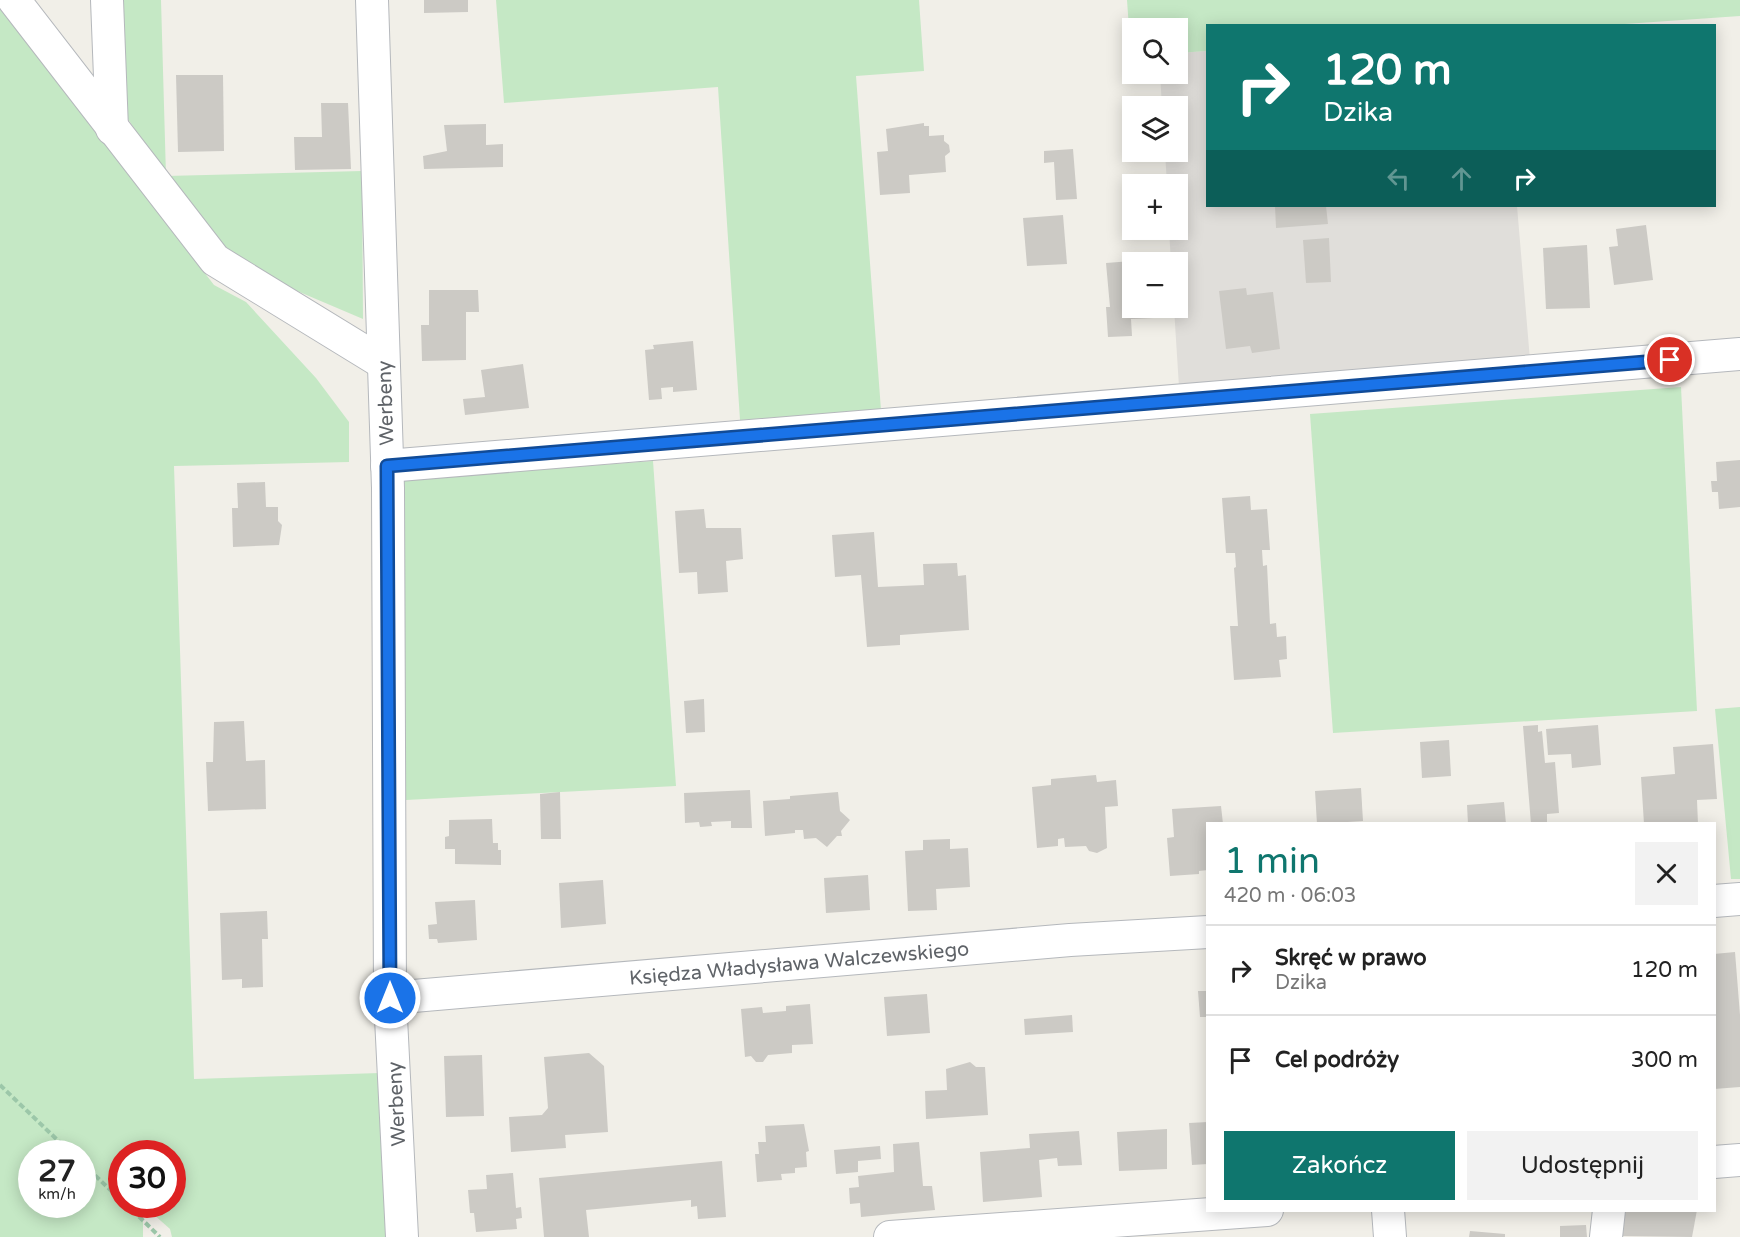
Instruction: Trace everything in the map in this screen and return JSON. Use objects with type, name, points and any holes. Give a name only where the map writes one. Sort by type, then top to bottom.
[{"type":"street","points":[[14,0],[215,260],[383,363]]},
{"type":"street","points":[[107,0],[112,129]]},
{"type":"street","name":"Werbeny","points":[[372,0],[387,466],[390,998],[402,1237]]},
{"type":"street","points":[[387,466],[1740,354]]},
{"type":"street","points":[[1716,901],[1740,899]]},
{"type":"street","name":"Księdza Władysława Walczewskiego","points":[[390,998],[1070,940],[1206,932]]},
{"type":"street","points":[[1716,1162],[1740,1160]]},
{"type":"street","points":[[890,1237],[1240,1212]]},
{"type":"street","points":[[1388,1212],[1390,1237]]},
{"type":"street","points":[[1606,1237],[1609,1212]]},
{"type":"path","points":[[0,1085],[57,1140]]},
{"type":"path","points":[[96,1176],[108,1188]]},
{"type":"path","points":[[140,1218],[160,1237]]},
{"type":"shaded area","points":[[1206,51],[1206,207],[1517,207],[1530,360],[1179,387],[1175,318],[1188,318],[1188,252],[1170,252],[1170,240],[1188,240],[1188,174],[1166,174],[1166,162],[1188,162],[1188,96],[1161,96],[1161,84],[1188,84],[1188,52]]},
{"type":"green space","points":[[114,0],[161,0],[166,176],[362,171],[363,319],[283,285],[202,233],[117,102]]},
{"type":"green space","points":[[496,0],[919,0],[924,71],[856,76],[881,410],[740,420],[718,87],[504,103]]},
{"type":"green space","points":[[1127,0],[1740,0],[1740,16],[1625,24],[1206,24],[1206,51],[1188,52],[1188,18],[1128,18]]},
{"type":"green space","points":[[0,6],[214,285],[246,302],[316,378],[349,422],[349,462],[174,466],[194,1079],[380,1073],[386,1237],[172,1237],[170,1229],[158,1218],[186,1218],[186,1140],[108,1140],[108,1218],[143,1218],[143,1237],[0,1237]]},
{"type":"green space","points":[[1681,387],[1697,711],[1333,733],[1310,414]]},
{"type":"green space","points":[[653,461],[676,786],[406,800],[397,480]]},
{"type":"green space","points":[[1740,707],[1740,879],[1731,879],[1715,709]]},
{"type":"building","points":[[424,0],[468,0],[468,12],[424,13]]},
{"type":"building","points":[[176,75],[223,75],[224,151],[178,152]]},
{"type":"building","points":[[321,103],[348,103],[351,169],[295,170],[294,137],[322,137]]},
{"type":"building","points":[[924,123],[924,126],[929,126],[929,136],[944,135],[944,141],[949,145],[950,152],[945,156],[946,172],[909,175],[910,193],[880,195],[877,152],[888,151],[886,129]]},
{"type":"building","points":[[486,124],[486,145],[503,144],[503,167],[424,169],[423,156],[447,151],[444,125]]},
{"type":"building","points":[[1073,149],[1077,199],[1056,200],[1054,162],[1044,163],[1044,151]]},
{"type":"building","points":[[1275,207],[1326,207],[1328,224],[1276,228]]},
{"type":"building","points":[[1063,215],[1067,264],[1027,266],[1023,218]]},
{"type":"building","points":[[1646,225],[1653,280],[1614,285],[1609,247],[1618,246],[1616,229]]},
{"type":"building","points":[[1329,238],[1331,282],[1306,283],[1303,240]]},
{"type":"building","points":[[1587,245],[1590,308],[1546,309],[1543,248]]},
{"type":"building","points":[[1122,262],[1122,318],[1154,318],[1131,319],[1132,336],[1108,337],[1106,307],[1110,307],[1106,263]]},
{"type":"building","points":[[1246,288],[1247,295],[1273,292],[1280,349],[1252,353],[1250,346],[1226,349],[1219,291]]},
{"type":"building","points":[[429,290],[478,290],[479,312],[466,312],[466,360],[422,361],[421,325],[429,325]]},
{"type":"building","points":[[693,341],[697,390],[673,392],[673,387],[661,388],[662,399],[649,400],[645,350],[654,349],[653,345]]},
{"type":"building","points":[[523,364],[529,408],[465,415],[463,399],[485,397],[481,370]]},
{"type":"building","points":[[1740,460],[1740,507],[1719,509],[1718,492],[1712,492],[1711,481],[1717,481],[1716,462]]},
{"type":"building","points":[[265,482],[266,507],[278,507],[278,521],[282,525],[279,545],[233,547],[232,508],[238,508],[237,483]]},
{"type":"building","points":[[1250,496],[1251,510],[1267,509],[1270,550],[1262,550],[1263,566],[1267,565],[1270,624],[1276,623],[1277,637],[1286,636],[1287,659],[1279,660],[1281,677],[1234,680],[1230,626],[1238,626],[1234,568],[1236,567],[1235,553],[1226,553],[1222,498]]},
{"type":"building","points":[[704,509],[706,528],[741,528],[743,559],[726,561],[728,592],[698,594],[697,572],[679,573],[675,511]]},
{"type":"building","points":[[874,532],[878,587],[924,585],[923,564],[957,563],[958,576],[966,575],[969,630],[900,635],[900,645],[867,647],[861,575],[835,577],[832,535]]},
{"type":"building","points":[[704,699],[705,732],[686,733],[684,701]]},
{"type":"building","points":[[244,721],[246,761],[265,760],[266,809],[208,811],[206,762],[213,762],[214,722]]},
{"type":"building","points":[[1538,725],[1538,732],[1542,731],[1545,763],[1555,762],[1559,813],[1547,814],[1547,822],[1531,822],[1523,726]]},
{"type":"building","points":[[1598,725],[1601,765],[1572,768],[1571,754],[1548,755],[1546,729]]},
{"type":"building","points":[[1449,740],[1451,776],[1422,778],[1420,742]]},
{"type":"building","points":[[1713,744],[1717,799],[1697,800],[1698,822],[1644,822],[1641,777],[1675,774],[1673,747]]},
{"type":"building","points":[[1096,775],[1097,782],[1116,780],[1118,806],[1105,807],[1107,848],[1097,853],[1089,851],[1086,846],[1065,847],[1064,838],[1058,839],[1058,846],[1037,848],[1032,787],[1051,785],[1051,779]]},
{"type":"building","points":[[1361,788],[1363,821],[1317,822],[1315,791]]},
{"type":"building","points":[[750,790],[752,828],[731,828],[731,821],[711,822],[712,826],[700,827],[699,822],[685,823],[684,793]]},
{"type":"building","points":[[560,792],[561,839],[541,839],[540,794]]},
{"type":"building","points":[[838,792],[840,811],[850,820],[841,831],[842,836],[837,836],[827,847],[816,838],[804,839],[803,830],[765,836],[763,801]]},
{"type":"building","points":[[1504,802],[1506,822],[1468,822],[1467,805]]},
{"type":"building","points":[[1221,806],[1223,822],[1206,822],[1206,870],[1199,871],[1199,874],[1170,876],[1167,838],[1174,837],[1172,809]]},
{"type":"building","points":[[492,819],[493,843],[498,843],[498,850],[501,850],[501,865],[455,864],[455,849],[445,849],[445,837],[449,836],[449,820]]},
{"type":"building","points":[[950,839],[950,849],[968,848],[970,887],[936,889],[937,910],[908,911],[905,851],[923,850],[923,840]]},
{"type":"building","points":[[868,875],[870,910],[826,913],[824,878]]},
{"type":"building","points":[[603,880],[606,924],[561,928],[559,883]]},
{"type":"building","points":[[475,900],[477,940],[438,943],[437,939],[429,939],[428,925],[437,924],[435,902]]},
{"type":"building","points":[[267,911],[268,939],[262,939],[263,987],[242,988],[242,979],[222,980],[220,913]]},
{"type":"building","points":[[1735,952],[1740,1015],[1740,1087],[1716,1089],[1716,954]]},
{"type":"building","points":[[1198,991],[1206,991],[1206,1017],[1200,1017]]},
{"type":"building","points":[[927,994],[930,1033],[887,1036],[884,997]]},
{"type":"building","points":[[810,1004],[813,1044],[792,1045],[792,1053],[768,1055],[763,1062],[756,1062],[751,1056],[745,1057],[741,1009],[762,1007],[763,1013],[786,1011],[786,1006]]},
{"type":"building","points":[[1072,1015],[1073,1032],[1025,1035],[1024,1019]]},
{"type":"building","points":[[589,1053],[604,1066],[608,1132],[565,1135],[566,1148],[511,1152],[509,1117],[542,1115],[548,1108],[544,1057]]},
{"type":"building","points":[[482,1055],[484,1116],[446,1117],[444,1056]]},
{"type":"building","points":[[970,1062],[976,1067],[985,1067],[988,1115],[926,1119],[925,1091],[947,1090],[946,1069]]},
{"type":"building","points":[[1206,1122],[1206,1164],[1192,1165],[1189,1123]]},
{"type":"building","points":[[804,1124],[809,1151],[806,1152],[807,1167],[795,1168],[795,1173],[781,1174],[782,1180],[757,1182],[755,1154],[759,1154],[758,1142],[766,1142],[765,1126]]},
{"type":"building","points":[[1167,1129],[1167,1169],[1119,1171],[1117,1132]]},
{"type":"building","points":[[1079,1131],[1082,1165],[1058,1166],[1057,1158],[1039,1160],[1042,1197],[983,1202],[980,1152],[1030,1148],[1029,1134]]},
{"type":"building","points":[[919,1142],[923,1186],[932,1186],[935,1210],[861,1217],[860,1203],[850,1204],[849,1188],[859,1187],[858,1176],[894,1172],[893,1144]]},
{"type":"building","points":[[880,1146],[881,1159],[858,1161],[858,1172],[836,1174],[834,1150]]},
{"type":"building","points":[[722,1161],[726,1217],[698,1219],[697,1206],[691,1207],[691,1200],[586,1210],[589,1237],[544,1237],[539,1178]]},
{"type":"building","points":[[513,1173],[516,1208],[521,1207],[522,1218],[516,1219],[517,1229],[476,1232],[474,1213],[470,1213],[468,1190],[487,1189],[486,1175]]},
{"type":"building","points":[[1626,1212],[1697,1212],[1692,1237],[1621,1236]]},
{"type":"building","points":[[1586,1225],[1587,1237],[1560,1237],[1560,1226]]},
{"type":"building","points":[[1470,1231],[1505,1234],[1505,1237],[1469,1237]]},
{"type":"route","points":[[390,998],[387,466],[1670,360]]}]
